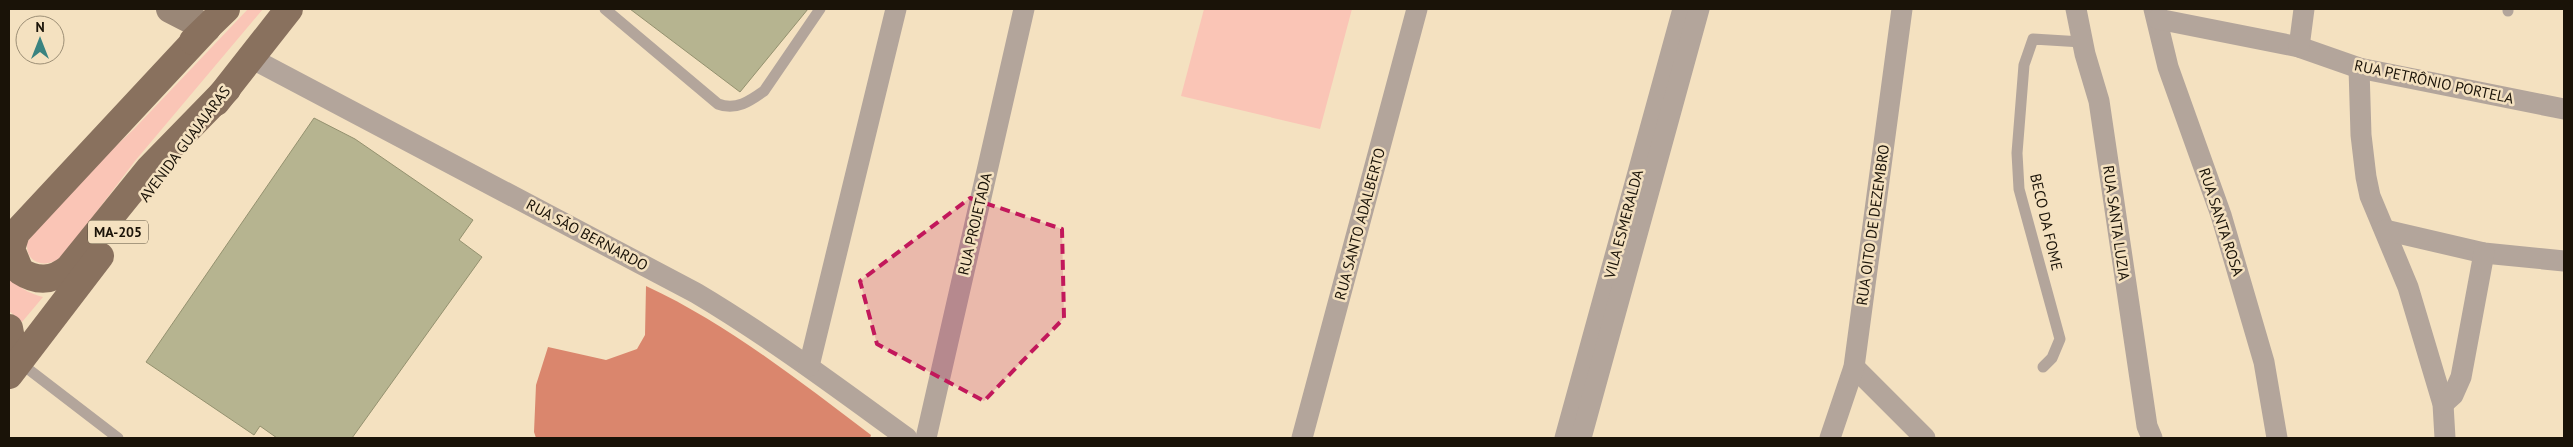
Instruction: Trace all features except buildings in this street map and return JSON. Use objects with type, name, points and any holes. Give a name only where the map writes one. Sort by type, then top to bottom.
[{"type":"main road","points":[[9,220],[72,156],[226,9]]},
{"type":"main road","name":"AVENIDA GUAJAJARAS","points":[[12,368],[289,9]]},
{"type":"main road","points":[[207,28],[16,232],[11,249],[20,270],[36,279],[46,279],[69,268],[149,169],[226,89]]},
{"type":"main road","points":[[9,328],[12,344],[12,368]]},
{"type":"street","points":[[170,9],[207,28]]},
{"type":"street","points":[[809,366],[896,9]]},
{"type":"street","name":"RUA PROJETADA","points":[[926,438],[1024,9]]},
{"type":"street","name":"RUA SANTO ADALBERTO","points":[[1302,438],[1417,9]]},
{"type":"street","name":"RUA OITO DE DEZEMBRO","points":[[1830,438],[1854,367],[1902,9]]},
{"type":"street","name":"RUA SANTA LUZIA","points":[[2076,9],[2082,42],[2099,101],[2124,285],[2147,426],[2152,438]]},
{"type":"street","points":[[2299,47],[2304,9]]},
{"type":"street","name":"VILA ESMERALDA","points":[[1565,438],[1690,12]]},
{"type":"street","name":"VILA ESMERALDA","points":[[1581,438],[1690,12]]},
{"type":"street","name":"RUA PETRÔNIO PORTELA","points":[[2156,14],[2299,47],[2359,68],[2564,109]]},
{"type":"street","name":"RUA SANTA ROSA","points":[[2156,14],[2168,67],[2221,216],[2264,362],[2277,438]]},
{"type":"street","name":"RUA SÃO BERNARDO","points":[[251,58],[696,293],[740,319],[809,366],[907,438]]},
{"type":"street","points":[[2359,68],[2361,135],[2370,196],[2408,287],[2443,404],[2445,438]]},
{"type":"street","points":[[2385,230],[2484,253],[2564,261]]},
{"type":"street","points":[[2443,404],[2453,395],[2461,377],[2484,253]]},
{"type":"street","points":[[1854,367],[1925,438]]},
{"type":"lane","points":[[606,9],[718,104],[731,107],[751,100],[764,90],[820,9]]},
{"type":"lane","name":"BECO DA FOME","points":[[2043,367],[2052,358],[2060,339],[2020,189],[2016,153],[2024,65],[2033,39],[2082,42]]},
{"type":"lane","points":[[12,368],[118,438]]},
{"type":"highlighted area","points":[[970,198],[1062,229],[1064,318],[984,401],[877,344],[860,281]]},
{"type":"shaded area","points":[[248,9],[263,9],[135,161],[64,255],[52,262],[39,263],[34,260],[27,250],[27,242],[71,188],[133,130]]},
{"type":"shaded area","points":[[1204,9],[1352,9],[1320,129],[1181,96]]},
{"type":"shaded area","points":[[9,274],[23,289],[43,297],[22,322],[9,311]]},
{"type":"shaded area","points":[[646,286],[706,318],[762,354],[871,435],[870,438],[536,438],[534,432],[536,385],[548,347],[606,360],[637,349],[645,335]]}]
